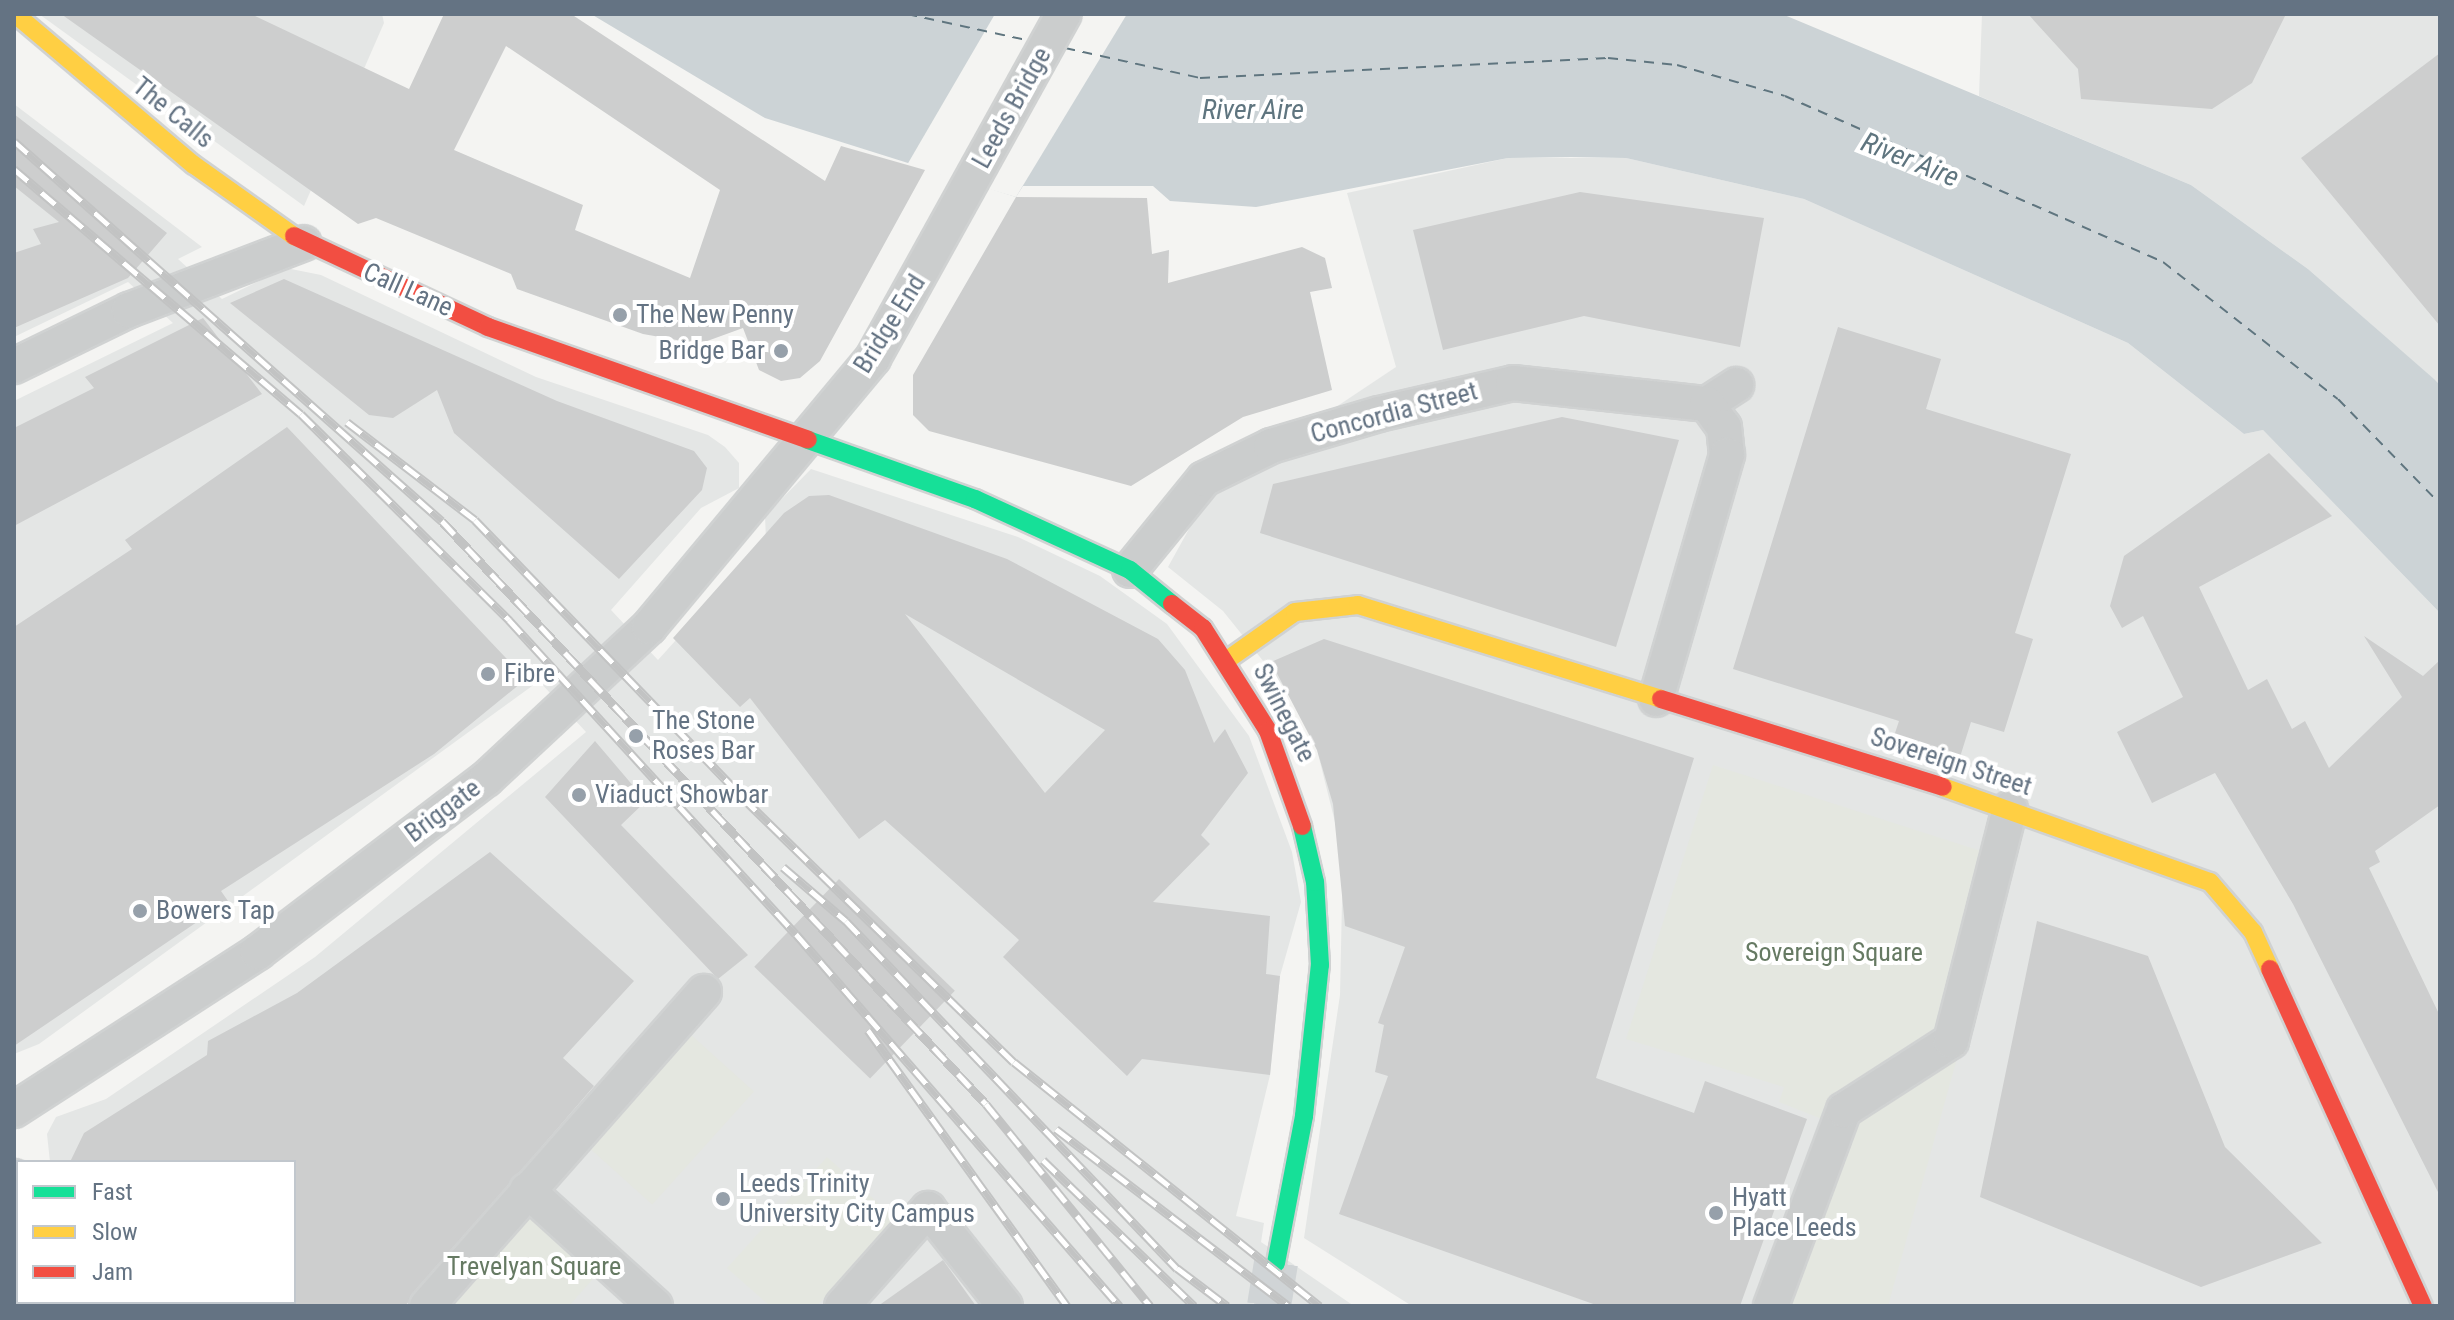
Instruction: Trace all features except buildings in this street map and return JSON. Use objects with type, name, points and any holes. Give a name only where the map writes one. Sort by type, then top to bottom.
[{"type":"street","name":"The Calls","points":[[15,14],[194,165],[304,243]]},
{"type":"street","name":"Leeds Bridge","points":[[959,202],[1064,14]]},
{"type":"street","name":"Bridge End","points":[[810,440],[873,358],[959,202]]},
{"type":"street","points":[[14,366],[129,310],[304,243]]},
{"type":"street","name":"Call Lane","points":[[304,243],[488,327],[810,440]]},
{"type":"street","name":"Concordia Street","points":[[1130,570],[1204,479],[1271,446],[1379,414],[1513,383],[1707,404]]},
{"type":"street","points":[[1656,699],[1727,455],[1724,427],[1707,404],[1736,385]]},
{"type":"street","name":"Swinegate","points":[[810,440],[975,499],[1130,570],[1203,628],[1227,660],[1288,777],[1320,933],[1304,1116],[1276,1263]]},
{"type":"street","name":"Briggate","points":[[14,1110],[258,952],[515,756],[668,606],[810,440]]},
{"type":"street","name":"Sovereign Street","points":[[1227,660],[1295,612],[1358,605],[2010,808],[2210,882],[2253,932],[2423,1306]]},
{"type":"street","points":[[1771,1306],[1844,1110],[1951,1041],[2010,808]]},
{"type":"street","points":[[427,1306],[704,992]]},
{"type":"street","points":[[527,1190],[644,1291]]},
{"type":"street","points":[[842,1306],[928,1209],[998,1296]]},
{"type":"shaded area","points":[[39,14],[382,14],[384,23],[304,206]]},
{"type":"shaded area","points":[[1982,14],[2440,14],[2440,385],[2308,269],[2191,185],[1979,96]]},
{"type":"shaded area","points":[[14,104],[202,247],[178,259],[222,299],[286,268],[321,275],[536,377],[708,435],[725,447],[739,463],[739,488],[701,508],[611,610],[658,660],[766,540],[765,516],[811,469],[1018,537],[1100,576],[1167,624],[1249,736],[1292,852],[1301,902],[1280,976],[1270,1075],[1236,1216],[1264,1223],[1261,1242],[1354,1306],[171,1306],[296,1304],[296,1160],[50,1160],[47,1134],[56,1117],[106,1099],[315,957],[586,732],[539,681],[39,1044],[14,1054],[14,401],[173,323],[128,282],[14,337]]},
{"type":"shaded area","points":[[1508,158],[1626,158],[1804,199],[2128,343],[2244,434],[2263,430],[2440,613],[2440,1306],[1412,1306],[1304,1238],[1340,995],[1343,854],[1317,750],[1296,702],[1223,611],[1168,567],[1210,491],[1396,367],[1347,193]]},
{"type":"green space","name":"Sovereign Square","points":[[1713,765],[2012,861],[1888,1306],[1791,1306],[1850,1140],[1837,1125],[1779,1102],[1784,1087],[1626,1039]]},
{"type":"green space","points":[[690,1034],[754,1092],[652,1205],[588,1147]]},
{"type":"green space","points":[[827,1157],[896,1219],[817,1306],[770,1306],[727,1268]]},
{"type":"green space","name":"Trevelyan Square","points":[[531,1212],[599,1272],[569,1306],[448,1306]]},
{"type":"water","name":"River Aire","points":[[591,14],[1782,14],[2191,185],[2308,269],[2434,379],[2440,385],[2440,613],[2263,430],[2244,434],[2128,343],[1804,199],[1626,158],[1571,157],[1508,158],[1256,207],[1170,201],[1153,186],[1023,186],[1016,197],[765,118]]},
{"type":"pier","points":[[995,14],[1127,14],[1016,197],[907,165]]},
{"type":"ferry route","points":[[907,14],[1031,41]]},
{"type":"ferry route","points":[[1065,48],[1200,78],[1608,58],[1677,65],[1785,96],[2163,262],[2338,399],[2440,504]]},
{"type":"tunnel","points":[[1269,1306],[1276,1263]]},
{"type":"railway","points":[[14,141],[442,521],[986,1104],[1150,1306]]},
{"type":"railway","points":[[14,169],[301,414],[509,620],[796,934],[1119,1306]]},
{"type":"railway","points":[[347,422],[475,520],[743,798],[1014,1062],[1320,1306]]},
{"type":"railway","points":[[783,867],[846,921],[1177,1268],[1227,1306]]},
{"type":"railway","points":[[868,1030],[1067,1306]]},
{"type":"railway","points":[[1056,1129],[1288,1306]]},
{"type":"railway","points":[[1043,1160],[1194,1306]]},
{"type":"traffic: fast","points":[[808,440],[975,499],[1130,570],[1172,604]]},
{"type":"traffic: fast","points":[[1276,1263],[1304,1116],[1320,965],[1315,882],[1302,826]]},
{"type":"traffic: slow","points":[[15,14],[194,165],[294,236]]},
{"type":"traffic: slow","points":[[1227,660],[1295,612],[1358,605],[1661,699]]},
{"type":"traffic: slow","points":[[1943,787],[2210,882],[2253,932],[2270,969]]},
{"type":"traffic: jam","points":[[294,236],[488,327],[808,440]]},
{"type":"traffic: jam","points":[[1172,604],[1203,628],[1268,731],[1302,826]]},
{"type":"traffic: jam","points":[[1661,699],[1943,787]]},
{"type":"traffic: jam","points":[[2270,969],[2423,1306]]},
{"type":"place","name":"The New Penny","points":[[620,315]]},
{"type":"place","name":"Bridge Bar","points":[[781,351]]},
{"type":"place","name":"Fibre","points":[[488,674]]},
{"type":"place","name":"The Stone Roses Bar","points":[[636,736]]},
{"type":"place","name":"Viaduct Showbar","points":[[579,795]]},
{"type":"place","name":"Bowers Tap","points":[[140,911]]},
{"type":"place","name":"Leeds Trinity University City Campus","points":[[723,1199]]},
{"type":"place","name":"Hyatt Place Leeds","points":[[1716,1213]]}]
